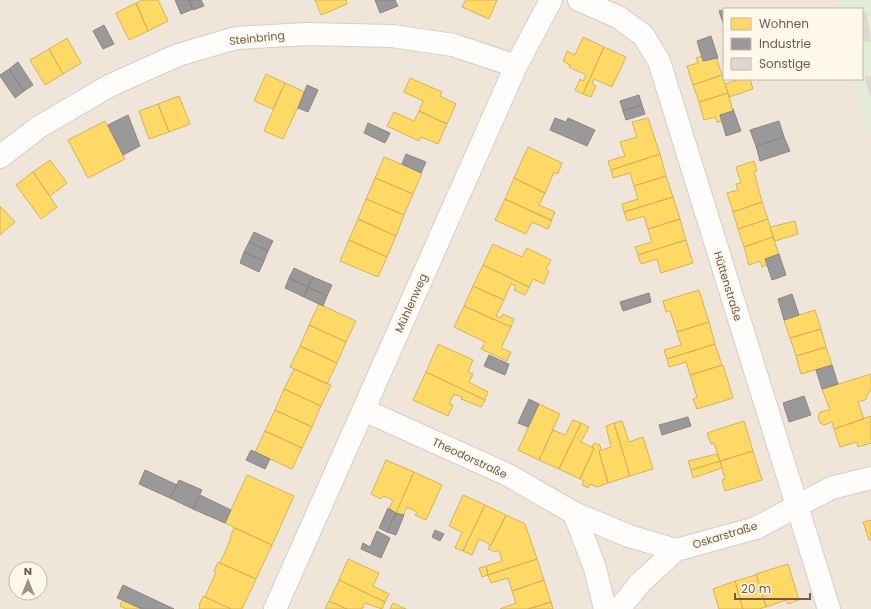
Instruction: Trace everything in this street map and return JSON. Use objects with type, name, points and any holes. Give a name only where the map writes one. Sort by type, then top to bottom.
[{"type":"street","name":"Mühlenweg","points":[[275,609],[516,66],[551,0]]},
{"type":"street","name":"Hüttenstraße","points":[[579,0],[618,17],[643,35],[659,61],[829,609]]},
{"type":"street","name":"Steinbring","points":[[0,157],[39,127],[109,86],[178,55],[236,38],[307,34],[392,36],[453,45],[516,66]]},
{"type":"street","name":"Theodorstraße","points":[[364,410],[508,475],[574,513],[629,536],[676,550]]},
{"type":"street","name":"Oskarstraße","points":[[619,609],[640,583],[676,550],[756,528],[831,488],[871,478]]},
{"type":"street","points":[[574,513],[595,568],[605,609]]},
{"type":"shaded area","points":[[0,0],[838,0],[838,8],[723,8],[723,80],[852,80],[871,137],[871,609],[0,609]]},
{"type":"green space","points":[[838,0],[871,0],[871,137],[852,80],[863,80],[863,8],[838,8]]},
{"type":"building: Wohnen","points":[[143,0],[158,0],[168,21],[148,31],[136,3]]},
{"type":"building: Wohnen","points":[[315,0],[346,0],[347,4],[321,15]]},
{"type":"building: Wohnen","points":[[466,0],[497,0],[489,19],[462,7]]},
{"type":"building: Wohnen","points":[[136,3],[148,31],[129,40],[116,13]]},
{"type":"building: Wohnen","points":[[583,37],[604,47],[583,94],[575,90],[580,79],[583,81],[586,75],[569,67],[570,65],[563,61],[567,51],[575,55]]},
{"type":"building: Wohnen","points":[[67,38],[81,63],[63,74],[49,49]]},
{"type":"building: Wohnen","points":[[604,47],[626,57],[612,87],[594,79],[592,84],[596,86],[591,97],[583,94]]},
{"type":"building: Wohnen","points":[[49,49],[63,74],[45,85],[30,60]]},
{"type":"building: Wohnen","points":[[702,56],[703,61],[716,57],[722,75],[693,85],[687,66],[698,63],[696,58]]},
{"type":"building: Wohnen","points":[[266,74],[285,83],[273,109],[254,101]]},
{"type":"building: Wohnen","points":[[722,75],[728,93],[699,102],[693,85]]},
{"type":"building: Wohnen","points":[[410,78],[442,92],[440,96],[456,104],[447,124],[419,111],[423,101],[404,92]]},
{"type":"building: Wohnen","points":[[738,80],[750,80],[753,89],[729,97],[725,84]]},
{"type":"building: Wohnen","points":[[285,83],[305,92],[283,139],[264,131]]},
{"type":"building: Wohnen","points":[[728,93],[733,111],[720,115],[722,121],[717,122],[715,117],[704,120],[699,102]]},
{"type":"building: Wohnen","points":[[179,96],[190,124],[169,132],[158,104]]},
{"type":"building: Wohnen","points":[[158,104],[169,132],[149,139],[139,111]]},
{"type":"building: Wohnen","points":[[419,111],[447,124],[438,144],[421,137],[419,141],[387,126],[394,112],[414,121]]},
{"type":"building: Wohnen","points":[[648,118],[660,154],[611,170],[608,161],[625,156],[620,142],[637,137],[632,122]]},
{"type":"building: Wohnen","points":[[105,121],[125,159],[88,178],[68,140]]},
{"type":"building: Wohnen","points":[[528,147],[562,163],[558,174],[554,172],[545,193],[514,178]]},
{"type":"building: Wohnen","points":[[660,154],[666,176],[634,186],[630,173],[613,178],[611,170]]},
{"type":"building: Wohnen","points":[[384,157],[422,173],[413,194],[375,178]]},
{"type":"building: Wohnen","points":[[50,160],[67,183],[50,196],[33,172]]},
{"type":"building: Wohnen","points":[[754,161],[757,171],[754,171],[762,202],[733,212],[727,193],[738,190],[736,184],[741,183],[736,167]]},
{"type":"building: Wohnen","points":[[33,172],[57,207],[41,219],[16,185]]},
{"type":"building: Wohnen","points":[[666,176],[673,197],[624,212],[622,204],[638,199],[634,186]]},
{"type":"building: Wohnen","points":[[375,178],[413,194],[404,215],[366,199]]},
{"type":"building: Wohnen","points":[[514,178],[545,193],[539,205],[555,212],[551,221],[505,199]]},
{"type":"building: Wohnen","points":[[673,197],[680,219],[648,229],[644,216],[627,221],[624,212]]},
{"type":"building: Wohnen","points":[[366,199],[404,215],[396,236],[358,219]]},
{"type":"building: Wohnen","points":[[505,199],[552,220],[548,229],[532,222],[526,234],[495,220]]},
{"type":"building: Wohnen","points":[[762,202],[768,219],[738,229],[733,212]]},
{"type":"building: Wohnen","points":[[0,206],[15,222],[0,235]]},
{"type":"building: Wohnen","points":[[358,219],[396,236],[387,257],[349,240]]},
{"type":"building: Wohnen","points":[[680,219],[686,240],[638,255],[635,247],[652,242],[648,229]]},
{"type":"building: Wohnen","points":[[768,219],[773,237],[744,247],[738,229]]},
{"type":"building: Wohnen","points":[[795,221],[798,234],[775,241],[770,227]]},
{"type":"building: Wohnen","points":[[773,237],[779,255],[765,259],[767,265],[762,267],[760,261],[749,265],[744,247]]},
{"type":"building: Wohnen","points":[[349,240],[387,257],[378,277],[340,261]]},
{"type":"building: Wohnen","points":[[686,240],[693,263],[661,273],[657,259],[641,264],[638,255]]},
{"type":"building: Wohnen","points":[[493,244],[522,257],[527,248],[551,260],[546,269],[549,271],[544,284],[533,279],[529,287],[483,265]]},
{"type":"building: Wohnen","points":[[483,265],[529,287],[525,295],[514,290],[516,286],[511,284],[504,300],[473,286]]},
{"type":"building: Wohnen","points":[[473,286],[504,300],[496,316],[501,318],[503,314],[514,319],[511,327],[464,306]]},
{"type":"building: Wohnen","points":[[699,290],[709,322],[677,332],[670,311],[666,312],[663,301]]},
{"type":"building: Wohnen","points":[[319,304],[356,321],[346,342],[309,325]]},
{"type":"building: Wohnen","points":[[464,306],[511,327],[501,348],[511,352],[507,361],[481,349],[485,342],[454,327]]},
{"type":"building: Wohnen","points":[[815,310],[821,329],[790,338],[784,320]]},
{"type":"building: Wohnen","points":[[709,322],[715,344],[667,359],[664,350],[681,345],[677,332]]},
{"type":"building: Wohnen","points":[[309,325],[346,342],[337,363],[300,346]]},
{"type":"building: Wohnen","points":[[821,329],[826,347],[796,356],[790,338]]},
{"type":"building: Wohnen","points":[[438,344],[473,360],[468,372],[473,374],[469,382],[488,392],[485,400],[426,372]]},
{"type":"building: Wohnen","points":[[715,344],[722,365],[690,375],[686,362],[669,367],[667,359]]},
{"type":"building: Wohnen","points":[[300,346],[337,363],[327,384],[290,367]]},
{"type":"building: Wohnen","points":[[826,347],[832,365],[801,374],[796,356]]},
{"type":"building: Wohnen","points":[[723,365],[733,398],[697,409],[693,399],[697,397],[690,375]]},
{"type":"building: Wohnen","points":[[294,369],[331,385],[321,406],[284,389]]},
{"type":"building: Wohnen","points":[[426,372],[485,400],[481,407],[461,399],[462,397],[454,394],[449,404],[453,405],[448,416],[413,400]]},
{"type":"building: Wohnen","points":[[871,374],[871,389],[865,400],[858,402],[864,419],[834,429],[832,422],[824,425],[820,423],[818,417],[820,412],[830,410],[822,389]]},
{"type":"building: Wohnen","points":[[284,389],[321,406],[312,427],[275,410]]},
{"type":"building: Wohnen","points":[[539,404],[560,414],[539,460],[518,450]]},
{"type":"building: Wohnen","points":[[275,410],[312,427],[302,448],[265,431]]},
{"type":"building: Wohnen","points":[[871,416],[871,443],[858,447],[857,442],[840,447],[834,429]]},
{"type":"building: Wohnen","points":[[573,420],[581,423],[559,469],[539,460],[553,430],[565,435]]},
{"type":"building: Wohnen","points":[[622,421],[629,442],[643,437],[653,469],[630,476],[614,423]]},
{"type":"building: Wohnen","points":[[744,421],[753,451],[720,461],[714,443],[711,444],[707,433]]},
{"type":"building: Wohnen","points":[[581,423],[589,427],[581,442],[594,448],[580,479],[559,469]]},
{"type":"building: Wohnen","points":[[614,423],[630,476],[608,483],[599,451],[611,447],[606,426]]},
{"type":"building: Wohnen","points":[[265,431],[302,448],[292,469],[255,452]]},
{"type":"building: Wohnen","points":[[594,443],[600,445],[601,450],[599,451],[608,483],[597,487],[590,484],[588,488],[582,485],[584,481],[580,479],[594,448],[592,447]]},
{"type":"building: Wohnen","points":[[753,451],[762,480],[725,491],[722,480],[725,479],[720,461]]},
{"type":"building: Wohnen","points":[[717,454],[720,461],[691,470],[688,461]]},
{"type":"building: Wohnen","points":[[386,460],[414,472],[396,513],[389,509],[393,500],[383,496],[381,499],[371,494]]},
{"type":"building: Wohnen","points":[[720,461],[722,468],[693,478],[691,470]]},
{"type":"building: Wohnen","points":[[414,472],[442,485],[426,520],[415,515],[417,512],[407,507],[403,516],[396,513]]},
{"type":"building: Wohnen","points":[[247,475],[294,496],[272,545],[225,523]]},
{"type":"building: Wohnen","points":[[463,495],[485,505],[463,551],[455,548],[462,532],[449,526]]},
{"type":"building: Wohnen","points":[[485,505],[506,515],[491,545],[479,539],[472,555],[463,551]]},
{"type":"building: Wohnen","points":[[506,515],[525,524],[537,559],[488,575],[486,566],[502,561],[499,550],[495,552],[488,549]]},
{"type":"building: Wohnen","points":[[871,520],[871,540],[869,540],[863,522]]},
{"type":"building: Wohnen","points":[[234,528],[272,545],[256,579],[220,563]]},
{"type":"building: Wohnen","points":[[348,559],[379,573],[373,586],[389,594],[385,602],[339,580]]},
{"type":"building: Wohnen","points":[[537,559],[544,580],[512,591],[508,578],[491,583],[488,575]]},
{"type":"building: Wohnen","points":[[218,562],[256,579],[242,609],[231,609],[205,597],[216,572],[214,571]]},
{"type":"building: Wohnen","points":[[788,564],[799,600],[788,604],[786,600],[766,607],[756,574]]},
{"type":"building: Wohnen","points":[[486,566],[488,575],[482,577],[479,568]]},
{"type":"building: Wohnen","points":[[756,574],[766,607],[759,609],[743,609],[735,581]]},
{"type":"building: Wohnen","points":[[339,580],[385,602],[382,609],[365,603],[362,609],[347,609],[329,601]]},
{"type":"building: Wohnen","points":[[544,580],[551,602],[528,609],[500,609],[516,603],[512,591]]},
{"type":"building: Wohnen","points":[[735,581],[743,609],[719,609],[713,589]]},
{"type":"building: Wohnen","points":[[203,596],[231,609],[199,609]]},
{"type":"building: Wohnen","points":[[122,600],[140,608],[126,609],[120,606]]},
{"type":"building: Wohnen","points":[[329,601],[347,609],[325,609]]},
{"type":"building: Wohnen","points":[[551,602],[553,609],[528,609]]},
{"type":"building: Wohnen","points":[[393,603],[406,609],[390,609]]},
{"type":"building: Industrie","points":[[175,0],[189,0],[193,9],[181,14]]},
{"type":"building: Industrie","points":[[189,0],[201,0],[204,6],[193,10]]},
{"type":"building: Industrie","points":[[375,0],[395,0],[398,6],[380,13]]},
{"type":"building: Industrie","points":[[723,10],[723,23],[719,11]]},
{"type":"building: Industrie","points":[[104,25],[114,44],[103,49],[93,31]]},
{"type":"building: Industrie","points":[[711,36],[718,58],[703,61],[697,41]]},
{"type":"building: Industrie","points":[[18,62],[33,85],[24,91],[9,69]]},
{"type":"building: Industrie","points":[[9,69],[24,91],[15,98],[0,76]]},
{"type":"building: Industrie","points":[[307,85],[318,90],[308,112],[298,108]]},
{"type":"building: Industrie","points":[[639,95],[642,105],[623,111],[620,101]]},
{"type":"building: Industrie","points":[[642,105],[645,114],[626,120],[623,111]]},
{"type":"building: Industrie","points":[[733,109],[741,131],[726,136],[720,115],[733,111]]},
{"type":"building: Industrie","points":[[128,115],[140,146],[123,155],[108,125]]},
{"type":"building: Industrie","points":[[555,118],[566,122],[568,118],[595,130],[587,146],[550,130]]},
{"type":"building: Industrie","points":[[779,121],[784,137],[756,146],[750,130]]},
{"type":"building: Industrie","points":[[368,123],[390,133],[385,143],[364,133]]},
{"type":"building: Industrie","points":[[784,137],[790,151],[760,161],[756,146]]},
{"type":"building: Industrie","points":[[406,154],[426,162],[421,173],[402,164]]},
{"type":"building: Industrie","points":[[254,232],[273,241],[268,251],[249,242]]},
{"type":"building: Industrie","points":[[249,242],[268,251],[264,261],[244,252]]},
{"type":"building: Industrie","points":[[244,252],[264,261],[259,272],[240,263]]},
{"type":"building: Industrie","points":[[779,254],[786,275],[772,280],[765,259]]},
{"type":"building: Industrie","points":[[294,268],[313,277],[308,287],[289,278]]},
{"type":"building: Industrie","points":[[313,277],[332,285],[327,296],[308,287]]},
{"type":"building: Industrie","points":[[289,278],[308,287],[304,297],[285,288]]},
{"type":"building: Industrie","points":[[308,287],[327,296],[323,306],[304,297]]},
{"type":"building: Industrie","points":[[649,293],[651,302],[623,311],[620,302]]},
{"type":"building: Industrie","points":[[792,294],[799,315],[784,320],[778,299]]},
{"type":"building: Industrie","points":[[489,355],[509,364],[505,375],[484,366]]},
{"type":"building: Industrie","points":[[832,365],[838,384],[822,389],[816,370]]},
{"type":"building: Industrie","points":[[804,396],[811,415],[789,422],[783,403]]},
{"type":"building: Industrie","points":[[529,399],[539,404],[528,427],[518,423]]},
{"type":"building: Industrie","points":[[688,417],[691,426],[662,435],[659,425]]},
{"type":"building: Industrie","points":[[251,450],[270,459],[265,469],[246,460]]},
{"type":"building: Industrie","points":[[145,470],[177,485],[170,498],[139,484]]},
{"type":"building: Industrie","points":[[179,480],[202,490],[193,509],[170,498]]},
{"type":"building: Industrie","points":[[200,495],[231,510],[225,523],[193,509]]},
{"type":"building: Industrie","points":[[388,508],[396,513],[387,532],[379,528]]},
{"type":"building: Industrie","points":[[396,513],[404,515],[396,535],[387,532]]},
{"type":"building: Industrie","points":[[435,530],[444,534],[440,541],[432,537]]},
{"type":"building: Industrie","points":[[377,531],[390,538],[381,558],[361,549],[363,543],[370,547]]},
{"type":"building: Industrie","points":[[123,585],[174,609],[142,609],[117,598]]},
{"type":"building: Sonstige","points":[[866,13],[870,41],[863,42],[863,14]]},
{"type":"building: Sonstige","points":[[871,76],[871,98],[865,77]]}]
